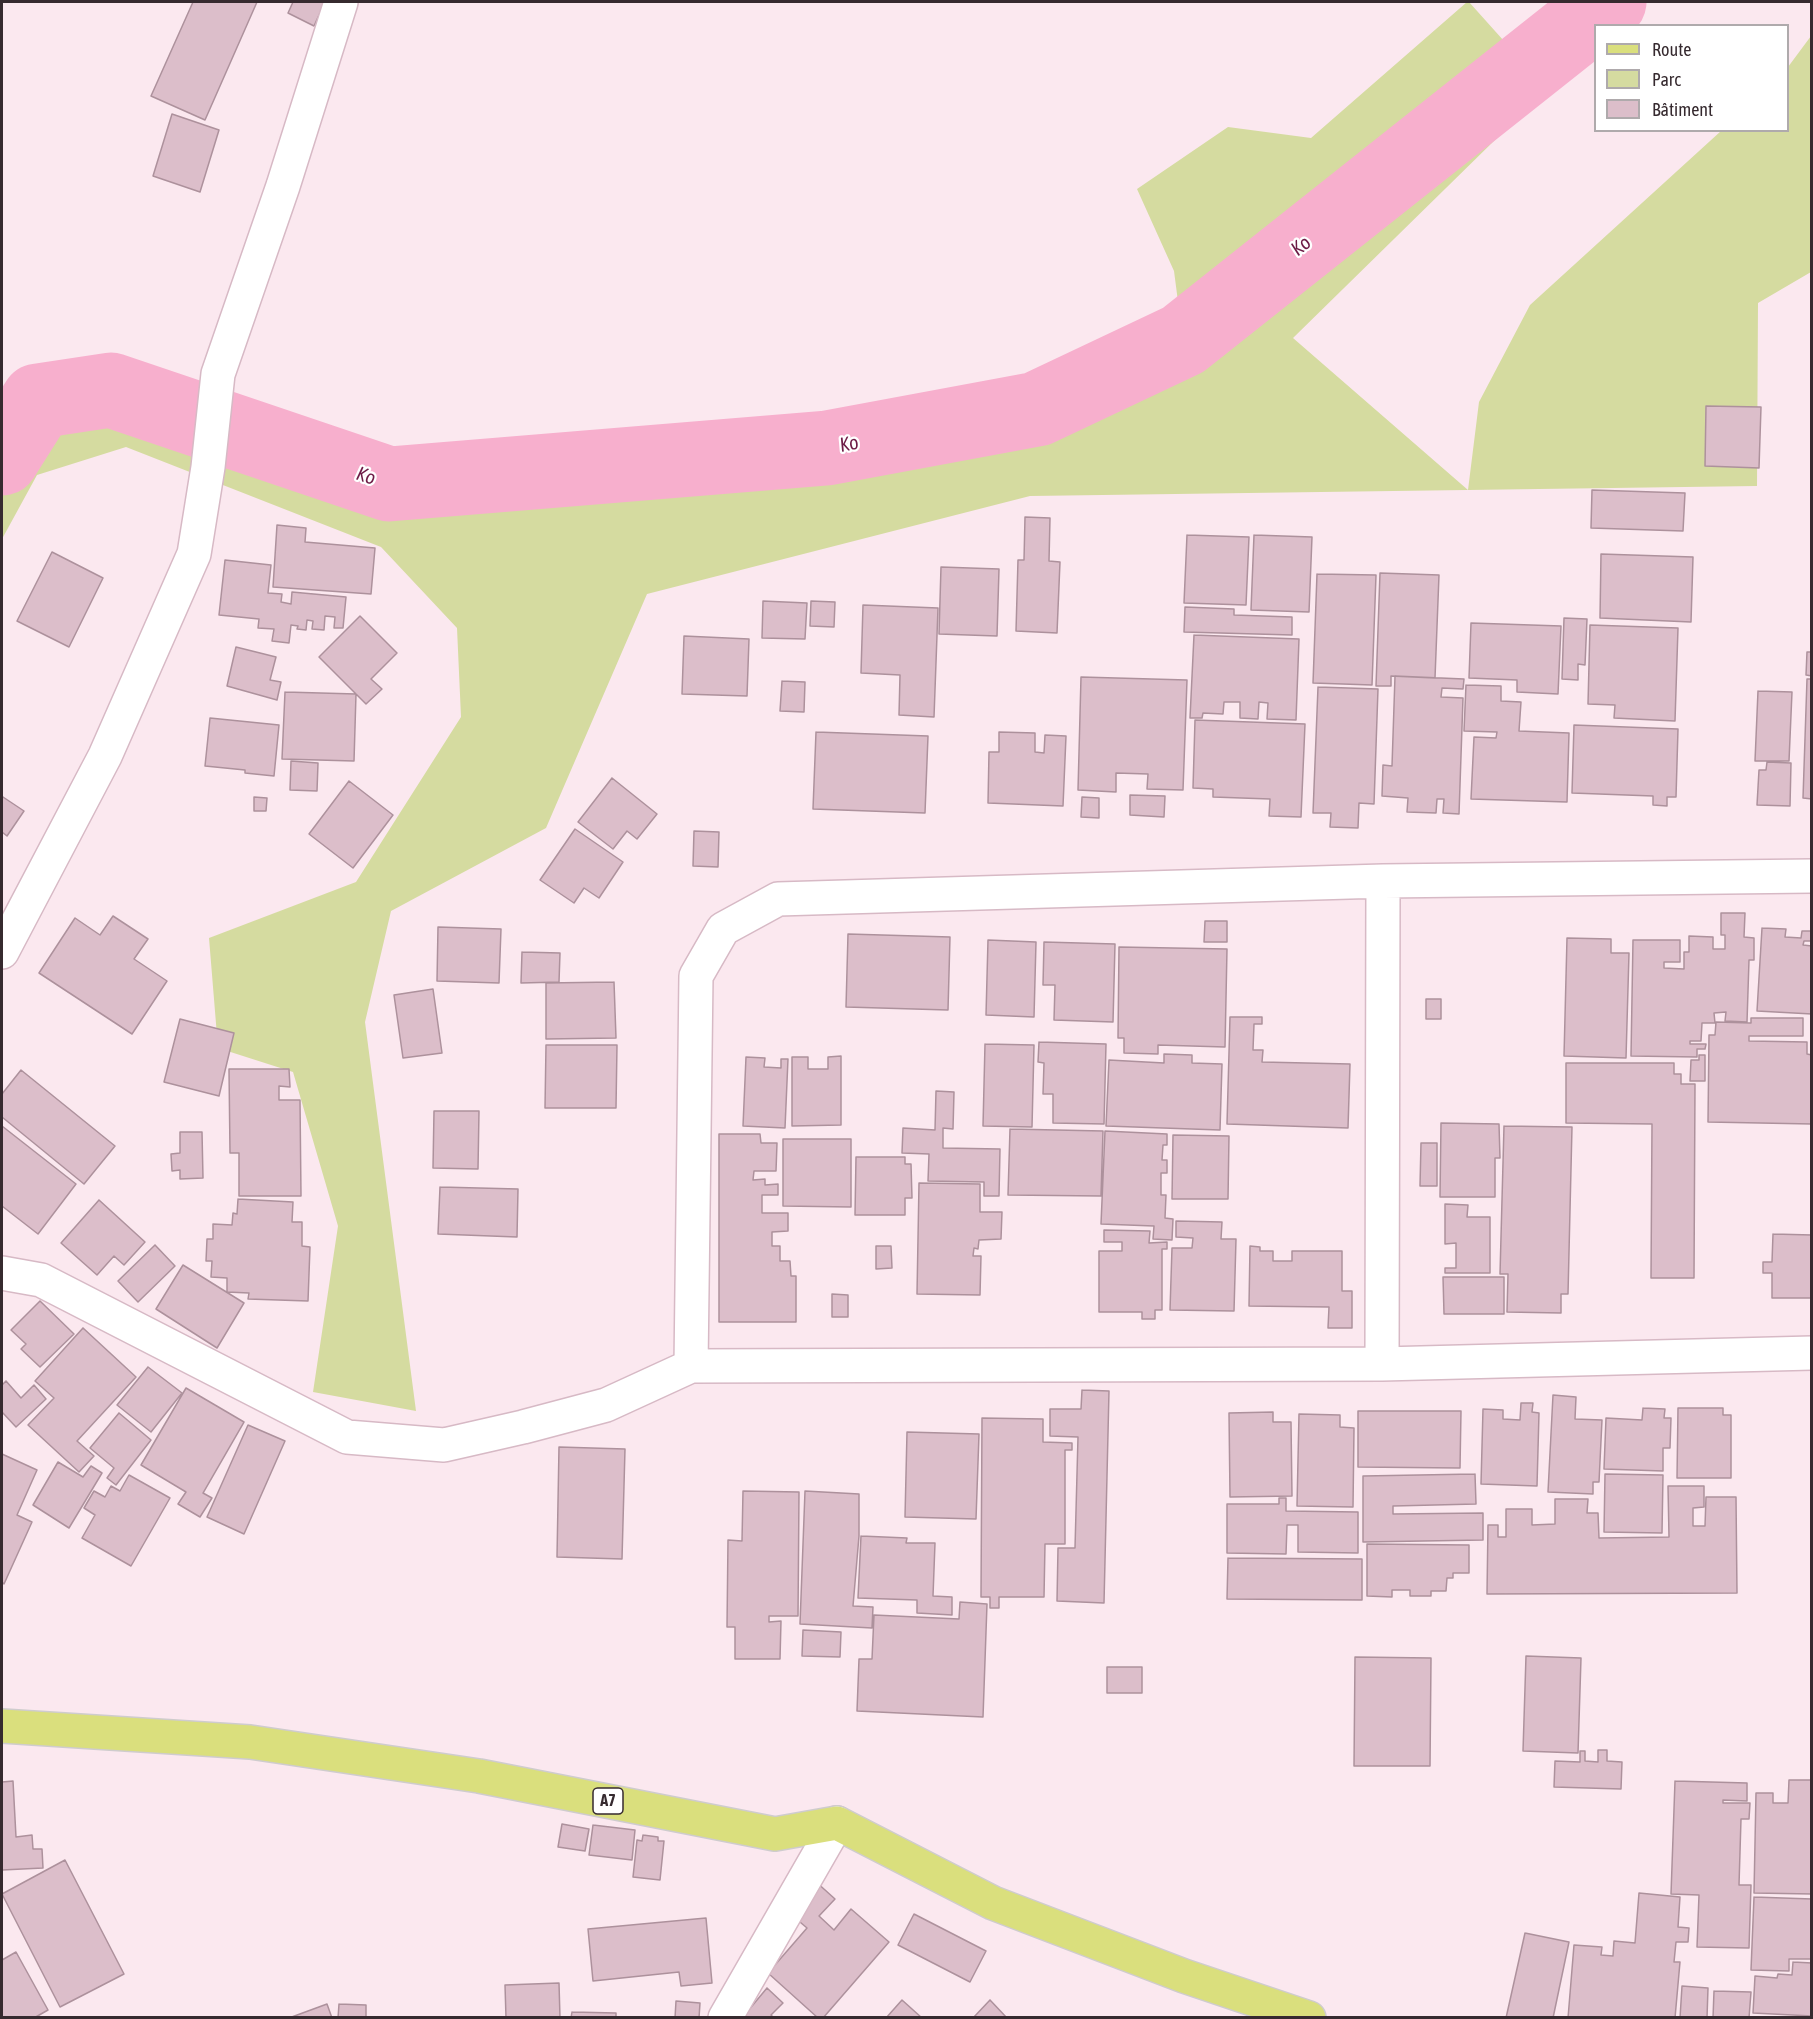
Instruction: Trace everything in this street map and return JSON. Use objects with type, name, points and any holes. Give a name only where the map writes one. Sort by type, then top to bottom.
[{"type":"main road","name":"A7","points":[[2,1726],[250,1742],[480,1776],[775,1834],[837,1823]]},
{"type":"main road","points":[[837,1823],[993,1903],[1184,1976],[1309,2018]]},
{"type":"main road","points":[[1184,1976],[1255,2018]]},
{"type":"street","points":[[2,952],[105,756],[194,554],[208,467],[218,374],[283,186],[341,2]]},
{"type":"street","points":[[691,1366],[696,976],[723,929],[778,899],[1383,881],[1812,876]]},
{"type":"street","points":[[1382,1364],[1383,881]]},
{"type":"street","points":[[2,1273],[41,1281],[347,1437],[444,1445],[606,1405],[691,1366],[1382,1364],[1812,1353]]},
{"type":"street","points":[[724,2018],[837,1823]]},
{"type":"green space","points":[[1467,2],[1547,89],[1293,338],[1468,490],[1030,496],[647,594],[546,828],[391,911],[365,1022],[416,1411],[313,1392],[338,1226],[293,1072],[218,1048],[209,938],[356,882],[461,717],[457,628],[381,547],[126,447],[37,475],[2,539],[2,458],[38,401],[111,390],[389,484],[827,448],[1037,409],[1183,340],[1174,271],[1137,189],[1228,127],[1311,138]]},
{"type":"green space","points":[[1811,36],[1811,272],[1758,303],[1757,486],[1468,490],[1479,402],[1530,305],[1720,132],[1789,132],[1789,66]]},
{"type":"building","points":[[193,2],[257,2],[205,120],[151,96]]},
{"type":"building","points":[[293,2],[325,2],[314,26],[288,13]]},
{"type":"building","points":[[172,114],[219,130],[200,192],[153,176]]},
{"type":"building","points":[[1706,406],[1761,407],[1759,468],[1705,466]]},
{"type":"building","points":[[1592,490],[1685,493],[1683,531],[1591,528]]},
{"type":"building","points":[[1025,517],[1050,518],[1049,561],[1060,562],[1057,633],[1016,631],[1018,560],[1024,560]]},
{"type":"building","points":[[277,525],[306,528],[305,542],[375,548],[371,594],[273,587]]},
{"type":"building","points":[[1187,535],[1249,537],[1246,605],[1184,603]]},
{"type":"building","points":[[1254,535],[1312,537],[1309,612],[1251,610]]},
{"type":"building","points":[[52,552],[103,578],[69,647],[17,621]]},
{"type":"building","points":[[1601,554],[1693,557],[1691,622],[1600,618]]},
{"type":"building","points":[[225,560],[271,565],[268,593],[282,594],[281,602],[291,604],[292,592],[346,597],[343,628],[334,628],[335,617],[325,616],[324,630],[312,629],[313,621],[307,620],[306,630],[297,629],[298,626],[291,625],[289,643],[272,641],[274,629],[258,628],[259,619],[219,615]]},
{"type":"building","points":[[941,567],[999,569],[997,636],[939,634]]},
{"type":"building","points":[[1380,573],[1439,575],[1435,678],[1391,676],[1391,686],[1376,686]]},
{"type":"building","points":[[1317,574],[1376,575],[1372,685],[1313,683]]},
{"type":"building","points":[[763,601],[807,603],[805,639],[762,638]]},
{"type":"building","points":[[811,601],[835,602],[834,627],[810,626]]},
{"type":"building","points":[[863,605],[938,608],[934,717],[899,715],[900,675],[861,673]]},
{"type":"building","points":[[1185,607],[1234,609],[1234,615],[1292,617],[1292,635],[1184,632]]},
{"type":"building","points":[[360,616],[397,653],[371,679],[382,689],[366,704],[319,657]]},
{"type":"building","points":[[1564,618],[1587,619],[1585,665],[1578,664],[1578,680],[1562,679]]},
{"type":"building","points":[[1471,623],[1561,626],[1558,694],[1517,692],[1517,680],[1469,678]]},
{"type":"building","points":[[1590,625],[1678,628],[1675,721],[1614,718],[1615,705],[1588,704]]},
{"type":"building","points":[[1194,635],[1299,639],[1296,720],[1267,719],[1268,703],[1259,702],[1258,719],[1240,718],[1240,702],[1224,702],[1223,714],[1203,713],[1202,718],[1190,718]]},
{"type":"building","points":[[684,636],[749,639],[747,696],[682,694]]},
{"type":"building","points":[[236,647],[276,657],[270,680],[281,682],[277,700],[227,686]]},
{"type":"building","points":[[1807,652],[1812,652],[1812,676],[1806,675]]},
{"type":"building","points":[[1395,676],[1464,679],[1463,689],[1442,688],[1441,697],[1463,698],[1459,814],[1443,813],[1444,799],[1437,799],[1436,813],[1407,812],[1408,798],[1382,796],[1383,765],[1392,766]]},
{"type":"building","points":[[1081,677],[1187,680],[1183,790],[1147,789],[1148,774],[1116,773],[1116,792],[1078,790]]},
{"type":"building","points":[[1807,679],[1812,679],[1812,799],[1803,798]]},
{"type":"building","points":[[782,681],[805,682],[804,712],[780,711]]},
{"type":"building","points":[[1466,685],[1501,686],[1501,701],[1521,702],[1519,731],[1569,733],[1567,802],[1471,799],[1474,737],[1496,738],[1497,732],[1464,731]]},
{"type":"building","points":[[1318,687],[1378,689],[1374,804],[1359,803],[1358,828],[1330,827],[1331,813],[1313,813]]},
{"type":"building","points":[[1758,691],[1792,692],[1789,761],[1755,761]]},
{"type":"building","points":[[285,692],[356,694],[354,761],[282,759]]},
{"type":"building","points":[[210,718],[279,725],[274,776],[205,766]]},
{"type":"building","points":[[1195,720],[1305,724],[1301,817],[1269,816],[1270,799],[1213,797],[1213,789],[1193,788]]},
{"type":"building","points":[[1574,725],[1678,729],[1676,797],[1667,797],[1667,806],[1653,805],[1653,796],[1572,793]]},
{"type":"building","points":[[816,732],[928,736],[925,813],[813,809]]},
{"type":"building","points":[[999,732],[1035,733],[1035,752],[1044,753],[1045,735],[1066,736],[1063,806],[988,803],[989,752],[999,752]]},
{"type":"building","points":[[291,761],[318,763],[317,791],[290,790]]},
{"type":"building","points":[[1767,762],[1791,763],[1790,806],[1757,805],[1759,770],[1766,770]]},
{"type":"building","points":[[612,778],[657,814],[637,839],[627,831],[613,849],[578,822]]},
{"type":"building","points":[[349,781],[393,815],[353,868],[309,834]]},
{"type":"building","points":[[1130,795],[1165,796],[1164,817],[1130,815]]},
{"type":"building","points":[[3,797],[24,811],[7,836],[2,832]]},
{"type":"building","points":[[254,797],[267,798],[266,811],[254,811]]},
{"type":"building","points":[[1082,797],[1099,798],[1099,818],[1081,817]]},
{"type":"building","points":[[575,829],[623,862],[599,898],[584,888],[574,903],[540,880]]},
{"type":"building","points":[[694,831],[719,832],[718,867],[693,866]]},
{"type":"building","points":[[1721,913],[1745,913],[1744,937],[1754,938],[1754,960],[1749,960],[1747,1022],[1725,1021],[1726,1012],[1714,1013],[1715,1023],[1702,1023],[1701,1041],[1690,1041],[1690,1044],[1706,1044],[1705,1049],[1697,1049],[1697,1057],[1631,1056],[1633,940],[1680,940],[1680,962],[1664,962],[1664,968],[1684,969],[1684,952],[1689,952],[1689,936],[1713,937],[1713,949],[1725,949],[1725,935],[1721,935]]},
{"type":"building","points":[[113,916],[148,939],[134,959],[167,981],[132,1034],[39,973],[75,918],[100,935]]},
{"type":"building","points":[[1205,921],[1227,921],[1227,942],[1204,942]]},
{"type":"building","points":[[438,927],[501,929],[499,983],[437,981]]},
{"type":"building","points":[[1762,928],[1786,929],[1785,937],[1801,938],[1802,931],[1811,931],[1811,941],[1804,941],[1803,945],[1812,946],[1812,1014],[1757,1011]]},
{"type":"building","points":[[848,934],[950,937],[948,1010],[846,1007]]},
{"type":"building","points":[[1567,938],[1611,939],[1611,953],[1629,953],[1626,1058],[1564,1056]]},
{"type":"building","points":[[988,940],[1036,942],[1034,1017],[986,1015]]},
{"type":"building","points":[[1044,942],[1115,944],[1113,1022],[1054,1020],[1055,985],[1043,985]]},
{"type":"building","points":[[1119,947],[1227,949],[1225,1047],[1158,1045],[1158,1054],[1124,1053],[1124,1038],[1118,1038]]},
{"type":"building","points":[[522,952],[560,953],[559,982],[521,983]]},
{"type":"building","points":[[614,982],[616,1038],[546,1039],[546,983]]},
{"type":"building","points":[[433,989],[442,1053],[403,1058],[394,995]]},
{"type":"building","points":[[1426,999],[1441,999],[1441,1019],[1426,1019]]},
{"type":"building","points":[[1230,1017],[1262,1017],[1262,1024],[1254,1024],[1253,1050],[1263,1050],[1262,1062],[1350,1064],[1348,1128],[1227,1124]]},
{"type":"building","points":[[1751,1018],[1803,1018],[1803,1036],[1749,1036],[1749,1041],[1807,1042],[1807,1054],[1812,1055],[1812,1124],[1708,1122],[1709,1035],[1715,1035],[1716,1022],[1751,1023]]},
{"type":"building","points":[[180,1019],[234,1033],[219,1096],[164,1082]]},
{"type":"building","points":[[1039,1042],[1106,1044],[1104,1124],[1053,1123],[1053,1094],[1043,1094],[1044,1063],[1038,1062]]},
{"type":"building","points":[[985,1044],[1034,1045],[1032,1127],[983,1126]]},
{"type":"building","points":[[546,1045],[617,1045],[616,1108],[545,1108]]},
{"type":"building","points":[[1164,1054],[1192,1055],[1192,1063],[1222,1064],[1220,1130],[1106,1126],[1109,1060],[1164,1063]]},
{"type":"building","points":[[1699,1055],[1705,1055],[1705,1081],[1690,1081],[1691,1060],[1699,1060]]},
{"type":"building","points":[[841,1056],[841,1125],[792,1126],[792,1057],[808,1057],[808,1069],[828,1069],[828,1057]]},
{"type":"building","points":[[746,1057],[765,1058],[764,1067],[781,1068],[781,1059],[788,1059],[785,1128],[743,1126]]},
{"type":"building","points":[[1566,1063],[1674,1063],[1674,1074],[1681,1074],[1681,1084],[1695,1084],[1694,1278],[1651,1278],[1652,1124],[1566,1123]]},
{"type":"building","points":[[229,1069],[289,1069],[290,1087],[279,1086],[279,1100],[300,1100],[301,1196],[239,1196],[239,1153],[230,1153]]},
{"type":"building","points":[[21,1070],[115,1146],[84,1184],[2,1117],[2,1094]]},
{"type":"building","points":[[936,1091],[954,1092],[953,1129],[943,1128],[943,1148],[1000,1149],[999,1196],[984,1196],[984,1182],[928,1181],[929,1154],[902,1153],[903,1128],[935,1130]]},
{"type":"building","points":[[434,1111],[479,1111],[478,1169],[433,1168]]},
{"type":"building","points":[[1441,1123],[1499,1124],[1500,1158],[1495,1158],[1495,1197],[1440,1197]]},
{"type":"building","points":[[2,1126],[76,1184],[38,1234],[2,1206]]},
{"type":"building","points":[[1504,1126],[1572,1127],[1568,1294],[1561,1294],[1561,1313],[1507,1312],[1508,1274],[1500,1274]]},
{"type":"building","points":[[1010,1129],[1103,1131],[1101,1196],[1008,1195]]},
{"type":"building","points":[[1105,1131],[1167,1134],[1167,1145],[1163,1145],[1162,1160],[1167,1160],[1167,1173],[1161,1173],[1161,1195],[1166,1195],[1165,1218],[1173,1219],[1172,1240],[1153,1239],[1154,1226],[1101,1224]]},
{"type":"building","points":[[180,1132],[202,1132],[203,1178],[180,1179],[180,1170],[172,1171],[171,1154],[180,1153]]},
{"type":"building","points":[[719,1134],[760,1134],[761,1143],[777,1143],[776,1171],[754,1171],[753,1180],[765,1179],[765,1185],[778,1184],[778,1195],[762,1195],[762,1213],[788,1213],[788,1231],[772,1232],[772,1246],[780,1246],[780,1261],[790,1261],[791,1276],[796,1276],[796,1322],[719,1322]]},
{"type":"building","points":[[1173,1135],[1229,1136],[1228,1199],[1172,1199]]},
{"type":"building","points":[[783,1139],[851,1139],[851,1207],[783,1206]]},
{"type":"building","points":[[1421,1143],[1437,1143],[1437,1186],[1420,1186]]},
{"type":"building","points":[[856,1157],[905,1157],[905,1164],[911,1164],[912,1198],[905,1198],[905,1215],[855,1215]]},
{"type":"building","points":[[919,1183],[980,1184],[980,1212],[1002,1212],[1001,1239],[979,1240],[978,1249],[974,1248],[973,1256],[981,1256],[980,1295],[917,1294]]},
{"type":"building","points":[[440,1187],[518,1189],[517,1237],[438,1234]]},
{"type":"building","points":[[238,1199],[293,1202],[292,1222],[302,1222],[302,1246],[310,1247],[308,1301],[248,1299],[249,1293],[227,1292],[227,1278],[211,1277],[212,1261],[206,1261],[207,1239],[213,1239],[213,1224],[232,1225],[233,1213],[237,1214]]},
{"type":"building","points":[[99,1200],[145,1242],[124,1265],[114,1256],[97,1275],[61,1243]]},
{"type":"building","points":[[1445,1204],[1468,1205],[1467,1217],[1490,1217],[1490,1273],[1445,1273],[1445,1268],[1456,1268],[1456,1243],[1445,1244]]},
{"type":"building","points":[[1176,1221],[1222,1222],[1221,1239],[1236,1239],[1234,1311],[1170,1310],[1172,1248],[1192,1248],[1193,1238],[1176,1237]]},
{"type":"building","points":[[1104,1230],[1150,1231],[1149,1243],[1167,1242],[1167,1249],[1162,1249],[1162,1310],[1155,1310],[1155,1319],[1142,1319],[1142,1312],[1099,1312],[1099,1251],[1122,1251],[1122,1242],[1104,1242]]},
{"type":"building","points":[[1773,1234],[1812,1235],[1812,1298],[1772,1298],[1772,1273],[1763,1273],[1763,1262],[1772,1262]]},
{"type":"building","points":[[155,1245],[175,1266],[138,1302],[118,1281]]},
{"type":"building","points":[[876,1246],[891,1246],[892,1268],[876,1269]]},
{"type":"building","points":[[1250,1246],[1260,1247],[1260,1251],[1273,1251],[1273,1261],[1292,1261],[1292,1251],[1342,1251],[1342,1291],[1352,1291],[1352,1328],[1328,1328],[1329,1307],[1249,1306]]},
{"type":"building","points":[[183,1265],[244,1303],[217,1348],[156,1309]]},
{"type":"building","points":[[1443,1277],[1504,1277],[1504,1314],[1444,1314]]},
{"type":"building","points":[[832,1294],[848,1295],[848,1317],[832,1317]]},
{"type":"building","points":[[40,1301],[74,1334],[40,1367],[21,1349],[26,1344],[11,1330]]},
{"type":"building","points":[[83,1328],[136,1377],[77,1441],[94,1456],[79,1472],[28,1425],[54,1398],[35,1381]]},
{"type":"building","points":[[148,1367],[182,1393],[151,1432],[117,1405]]},
{"type":"building","points":[[6,1381],[21,1398],[34,1385],[46,1399],[16,1427],[2,1412],[2,1385]]},
{"type":"building","points":[[186,1388],[244,1422],[203,1493],[212,1498],[200,1517],[178,1504],[186,1492],[141,1465]]},
{"type":"building","points":[[1082,1390],[1109,1391],[1104,1603],[1057,1601],[1058,1548],[1075,1548],[1078,1437],[1050,1436],[1050,1409],[1081,1409]]},
{"type":"building","points":[[1553,1395],[1576,1397],[1575,1419],[1602,1420],[1599,1482],[1593,1482],[1593,1494],[1548,1492]]},
{"type":"building","points":[[1521,1403],[1533,1403],[1532,1412],[1539,1413],[1537,1486],[1481,1484],[1483,1409],[1503,1410],[1503,1419],[1520,1420]]},
{"type":"building","points":[[1643,1408],[1665,1409],[1664,1418],[1671,1418],[1670,1448],[1663,1448],[1663,1471],[1604,1469],[1606,1418],[1642,1420]]},
{"type":"building","points":[[1678,1408],[1723,1408],[1723,1415],[1731,1415],[1731,1478],[1677,1478]]},
{"type":"building","points":[[1358,1411],[1461,1411],[1460,1468],[1358,1467]]},
{"type":"building","points":[[1273,1412],[1273,1422],[1291,1422],[1292,1496],[1230,1497],[1229,1413]]},
{"type":"building","points":[[119,1413],[151,1440],[116,1485],[107,1478],[114,1468],[90,1448]]},
{"type":"building","points":[[1299,1414],[1340,1415],[1340,1427],[1354,1428],[1353,1507],[1297,1506]]},
{"type":"building","points":[[982,1418],[1043,1419],[1043,1442],[1072,1443],[1072,1450],[1065,1450],[1065,1544],[1045,1544],[1044,1597],[999,1597],[999,1608],[990,1608],[990,1597],[981,1597]]},
{"type":"building","points":[[248,1425],[285,1441],[244,1534],[207,1517]]},
{"type":"building","points":[[907,1432],[979,1434],[976,1519],[905,1517]]},
{"type":"building","points":[[559,1447],[625,1449],[622,1559],[557,1557]]},
{"type":"building","points":[[2,1454],[37,1470],[17,1515],[32,1522],[4,1584],[2,1582]]},
{"type":"building","points":[[58,1462],[83,1477],[91,1466],[102,1473],[69,1528],[33,1505]]},
{"type":"building","points":[[1475,1474],[1476,1504],[1393,1506],[1393,1514],[1483,1513],[1483,1540],[1363,1542],[1363,1476]]},
{"type":"building","points":[[1605,1474],[1663,1475],[1662,1533],[1604,1532]]},
{"type":"building","points":[[129,1475],[170,1498],[131,1566],[82,1538],[95,1515],[84,1508],[94,1491],[105,1497],[111,1486],[120,1491]]},
{"type":"building","points":[[1668,1486],[1704,1486],[1704,1507],[1693,1508],[1693,1526],[1705,1526],[1706,1497],[1736,1497],[1737,1593],[1487,1594],[1488,1525],[1498,1525],[1498,1537],[1506,1537],[1506,1509],[1532,1509],[1532,1525],[1555,1524],[1555,1499],[1588,1499],[1587,1513],[1598,1513],[1599,1538],[1669,1537]]},
{"type":"building","points":[[743,1491],[799,1492],[798,1616],[769,1616],[769,1622],[781,1621],[780,1659],[735,1659],[735,1627],[727,1627],[728,1540],[742,1541]]},
{"type":"building","points":[[805,1491],[859,1494],[859,1536],[853,1606],[873,1607],[872,1628],[800,1624]]},
{"type":"building","points":[[1279,1498],[1286,1498],[1286,1511],[1358,1512],[1358,1553],[1298,1552],[1298,1525],[1287,1525],[1286,1554],[1227,1553],[1227,1504],[1279,1504]]},
{"type":"building","points":[[861,1536],[907,1538],[906,1543],[935,1543],[933,1596],[952,1597],[952,1615],[917,1613],[917,1600],[858,1598]]},
{"type":"building","points":[[1367,1544],[1469,1545],[1469,1573],[1453,1573],[1453,1578],[1447,1578],[1446,1591],[1431,1591],[1431,1596],[1410,1596],[1410,1590],[1392,1590],[1392,1597],[1367,1596]]},
{"type":"building","points":[[1228,1558],[1362,1559],[1362,1600],[1227,1599]]},
{"type":"building","points":[[960,1602],[987,1604],[983,1717],[857,1711],[859,1659],[872,1659],[874,1615],[959,1619]]},
{"type":"building","points":[[803,1630],[841,1632],[840,1657],[802,1656]]},
{"type":"building","points":[[1526,1656],[1581,1658],[1578,1753],[1523,1751]]},
{"type":"building","points":[[1355,1657],[1431,1658],[1430,1766],[1354,1766]]},
{"type":"building","points":[[1107,1667],[1142,1667],[1142,1693],[1107,1693]]},
{"type":"building","points":[[1598,1750],[1607,1750],[1607,1761],[1622,1762],[1621,1789],[1554,1787],[1555,1761],[1580,1762],[1580,1751],[1585,1751],[1585,1761],[1598,1762]]},
{"type":"building","points":[[1789,1780],[1812,1780],[1812,1894],[1754,1893],[1756,1793],[1773,1793],[1773,1803],[1788,1803]]},
{"type":"building","points":[[13,1781],[16,1837],[32,1835],[33,1849],[42,1849],[43,1868],[2,1870],[2,1782]]},
{"type":"building","points":[[1675,1781],[1747,1783],[1747,1801],[1723,1800],[1723,1803],[1750,1803],[1749,1819],[1741,1819],[1739,1885],[1751,1885],[1749,1948],[1697,1947],[1699,1895],[1671,1894]]},
{"type":"building","points":[[562,1824],[589,1829],[585,1851],[558,1847]]},
{"type":"building","points":[[593,1825],[635,1830],[632,1860],[589,1855]]},
{"type":"building","points":[[643,1835],[658,1837],[658,1841],[664,1841],[660,1880],[633,1877],[637,1840],[642,1841]]},
{"type":"building","points":[[65,1860],[124,1974],[60,2007],[2,1894]]},
{"type":"building","points":[[814,1880],[835,1899],[819,1916],[834,1930],[851,1909],[889,1942],[823,2018],[818,2018],[768,1973],[807,1928],[787,1911]]},
{"type":"building","points":[[1639,1893],[1680,1897],[1678,1927],[1689,1928],[1688,1942],[1676,1942],[1674,1962],[1680,1962],[1675,2018],[1568,2018],[1574,1945],[1602,1947],[1601,1955],[1613,1956],[1614,1941],[1635,1943]]},
{"type":"building","points":[[1754,1897],[1812,1899],[1812,1959],[1789,1959],[1789,1971],[1751,1970]]},
{"type":"building","points":[[914,1914],[986,1951],[970,1982],[898,1945]]},
{"type":"building","points":[[706,1918],[712,1983],[681,1986],[679,1972],[593,1981],[588,1929]]},
{"type":"building","points":[[1525,1933],[1569,1942],[1553,2018],[1506,2018]]},
{"type":"building","points":[[16,1952],[48,2010],[34,2018],[2,2018],[2,1960]]},
{"type":"building","points":[[1793,1962],[1812,1963],[1812,2016],[1753,2013],[1755,1976],[1777,1978],[1778,1974],[1792,1975]]},
{"type":"building","points":[[559,1983],[560,2018],[506,2018],[505,1985]]},
{"type":"building","points":[[1682,1986],[1708,1988],[1707,2018],[1680,2018]]},
{"type":"building","points":[[767,1988],[783,2003],[771,2015],[774,2018],[742,2018]]},
{"type":"building","points":[[1714,1991],[1751,1992],[1749,2018],[1713,2018]]},
{"type":"building","points":[[902,2000],[922,2018],[886,2018]]},
{"type":"building","points":[[990,2000],[1007,2018],[973,2018]]},
{"type":"building","points":[[676,2001],[700,2003],[699,2018],[675,2018]]},
{"type":"building","points":[[327,2004],[332,2018],[289,2018]]},
{"type":"building","points":[[339,2004],[366,2005],[366,2018],[338,2018]]},
{"type":"building","points":[[572,2012],[616,2013],[616,2018],[571,2018]]},
{"type":"waterway","name":"Ko","points":[[2,458],[38,401],[111,390],[389,484],[827,448],[1037,409],[1183,340],[1609,2]]}]
